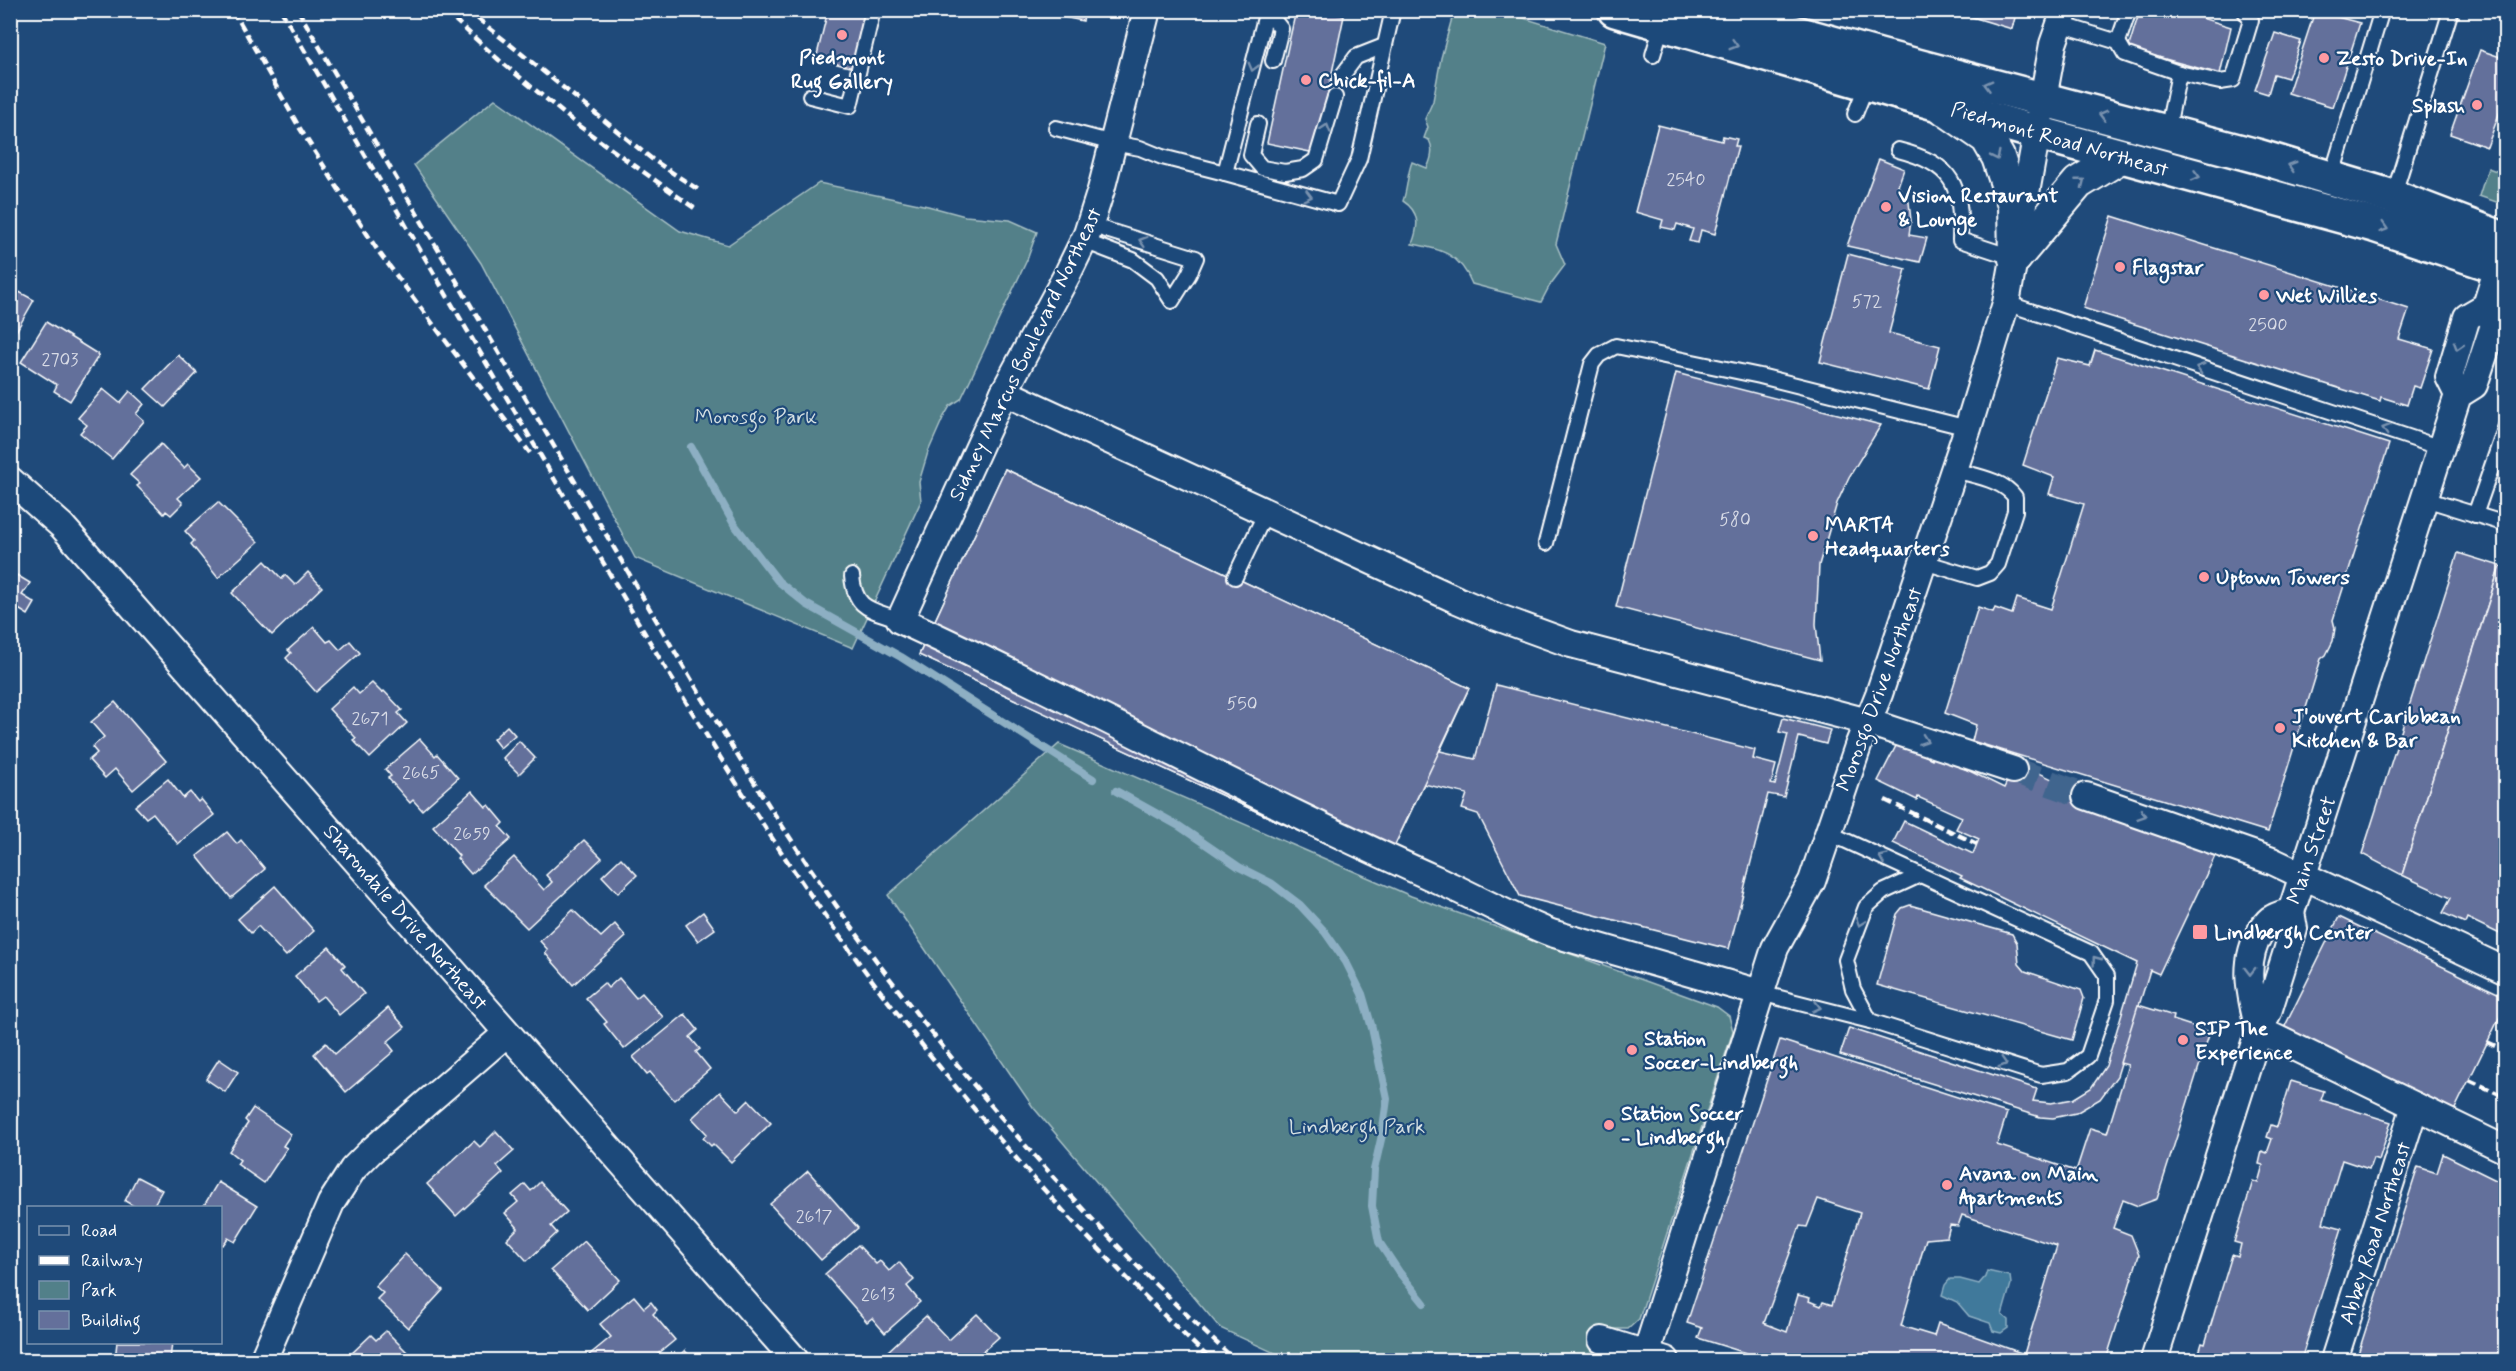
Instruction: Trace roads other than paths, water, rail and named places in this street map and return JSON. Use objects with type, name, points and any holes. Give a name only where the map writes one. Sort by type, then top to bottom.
[{"type":"main road","name":"Piedmont Road Northeast","points":[[1615,10],[1658,40],[1867,84],[2038,134],[2503,259]]},
{"type":"main road","name":"Piedmont Road Northeast","points":[[1714,10],[2167,132],[2393,197],[2503,259]]},
{"type":"street","name":"Sidney Marcus Boulevard Northeast","points":[[900,620],[1004,392],[1087,233],[1147,10]]},
{"type":"street","name":"Morosgo Drive Northeast","points":[[1656,1357],[1760,993],[1775,948],[1812,881],[1924,562],[2006,303],[2053,44],[2063,17]]},
{"type":"street","points":[[1938,105],[1987,138],[1998,157],[2014,206],[2015,258]]},
{"type":"street","points":[[2015,258],[2078,183],[2122,156]]},
{"type":"street","name":"Main Street","points":[[2259,1030],[2268,1012],[2294,929],[2291,912],[2458,395],[2449,377],[2468,317],[2486,306],[2503,259]]},
{"type":"street","points":[[1004,392],[1457,600],[1533,631],[1868,722],[2013,770]]},
{"type":"street","name":"Sharondale Drive Northeast","points":[[10,480],[62,526],[795,1360]]},
{"type":"street","points":[[900,620],[1378,853],[1488,903],[1517,920],[1551,933],[1760,993]]},
{"type":"street","points":[[2086,796],[2236,847],[2304,875],[2505,971]]},
{"type":"street","points":[[2154,1360],[2259,1030],[2505,1150]]},
{"type":"street","points":[[262,1360],[331,1203],[353,1169],[507,1033]]},
{"type":"street","name":"Abbey Road Northeast","points":[[2334,1360],[2415,1106]]},
{"type":"street","points":[[1602,1340],[1656,1357]]},
{"type":"lane","points":[[810,96],[850,106],[873,10]]},
{"type":"lane","points":[[1056,128],[1140,148],[1162,157],[1338,204],[1359,159],[1393,12],[1378,10]]},
{"type":"lane","points":[[2118,42],[2129,10]]},
{"type":"lane","points":[[2063,17],[2118,42],[2125,54],[2179,73],[2220,82],[2233,81],[2251,20],[2244,10]]},
{"type":"lane","points":[[2331,178],[2382,10]]},
{"type":"lane","points":[[2393,197],[2451,10]]},
{"type":"lane","points":[[1225,173],[1267,11]]},
{"type":"lane","points":[[1267,11],[1281,29],[1273,61]]},
{"type":"lane","points":[[1339,80],[1356,57],[1384,46]]},
{"type":"lane","points":[[2167,132],[2179,73]]},
{"type":"lane","points":[[1855,114],[1867,84]]},
{"type":"lane","points":[[1258,124],[1251,155],[1262,168],[1286,172],[1303,169],[1316,160],[1335,97]]},
{"type":"lane","points":[[1899,150],[1922,156],[1950,176],[1961,209],[1960,240],[2015,258]]},
{"type":"lane","points":[[1087,233],[1196,258],[1172,301],[1157,278],[1133,260],[1087,233]]},
{"type":"lane","points":[[2006,303],[2441,447]]},
{"type":"lane","points":[[1546,543],[1592,364],[1599,355],[1616,346],[1760,376],[1968,428]]},
{"type":"lane","points":[[2475,515],[2505,426]]},
{"type":"lane","points":[[1924,562],[1977,578],[1990,573],[1998,564],[2015,511],[2015,497],[2005,487],[1954,470]]},
{"type":"lane","points":[[2425,499],[2505,524]]},
{"type":"lane","points":[[1235,577],[1266,512]]},
{"type":"lane","points":[[852,576],[854,594],[868,609],[900,620]]},
{"type":"lane","points":[[1760,993],[1870,1021],[2041,1075],[2068,1071],[2088,1056],[2107,1000],[2107,976],[2091,953],[1829,833]]},
{"type":"lane","points":[[1870,1021],[1853,989],[1846,960],[1866,907],[1883,892],[1920,875]]},
{"type":"water","points":[[1987,1271],[2010,1276],[2011,1284],[2002,1315],[2008,1320],[2008,1328],[2001,1333],[1993,1331],[1990,1323],[1969,1316],[1957,1302],[1942,1295],[1950,1279],[1979,1284]]},
{"type":"waterway","points":[[691,447],[734,524],[778,581],[806,604],[901,657],[1093,779]]},
{"type":"waterway","points":[[1116,791],[1179,826],[1239,867],[1271,883],[1300,905],[1325,932],[1346,962],[1362,994],[1372,1028],[1387,1099],[1374,1170],[1372,1206],[1379,1242],[1424,1303]]},
{"type":"tunnel","points":[[2013,770],[2086,796]]},
{"type":"railway","points":[[233,10],[299,127],[378,251],[530,453]]},
{"type":"railway","points":[[281,10],[657,654],[767,831],[806,888],[887,1000],[974,1109],[1112,1263],[1211,1360]]},
{"type":"railway","points":[[298,10],[682,663],[748,773],[819,881],[899,990],[988,1102],[1132,1261],[1235,1360]]},
{"type":"railway","points":[[444,10],[499,60],[579,126],[697,210]]},
{"type":"railway","points":[[467,10],[652,159],[700,191]]},
{"type":"railway","points":[[1885,800],[1977,844]]},
{"type":"railway","points":[[2487,1042],[2506,1051]]},
{"type":"railway","points":[[2469,1080],[2506,1097]]},
{"type":"place","name":"Piedmont Rug Gallery","points":[[842,35]]},
{"type":"place","name":"Zesto Drive-In","points":[[2324,58]]},
{"type":"place","name":"Chick-fil-A","points":[[1306,80]]},
{"type":"place","name":"Splash","points":[[2477,105]]},
{"type":"place","name":"Vision Restaurant & Lounge","points":[[1886,207]]},
{"type":"place","name":"Flagstar","points":[[2120,267]]},
{"type":"place","name":"Wet Willies","points":[[2264,295]]},
{"type":"place","name":"MARTA Headquarters","points":[[1813,536]]},
{"type":"place","name":"Uptown Towers","points":[[2204,577]]},
{"type":"place","name":"J'ouvert Caribbean Kitchen & Bar","points":[[2280,728]]},
{"type":"place","name":"Lindbergh Center","points":[[2200,932]]},
{"type":"place","name":"SIP The Experience","points":[[2183,1040]]},
{"type":"place","name":"Station Soccer-Lindbergh","points":[[1632,1050]]},
{"type":"place","name":"Station Soccer - Lindbergh","points":[[1609,1125]]},
{"type":"place","name":"Avana on Main Apartments","points":[[1947,1185]]},
{"type":"park label","name":"Morosgo Park","points":[[756,416]]},
{"type":"park label","name":"Lindbergh Park","points":[[1357,1126]]}]
